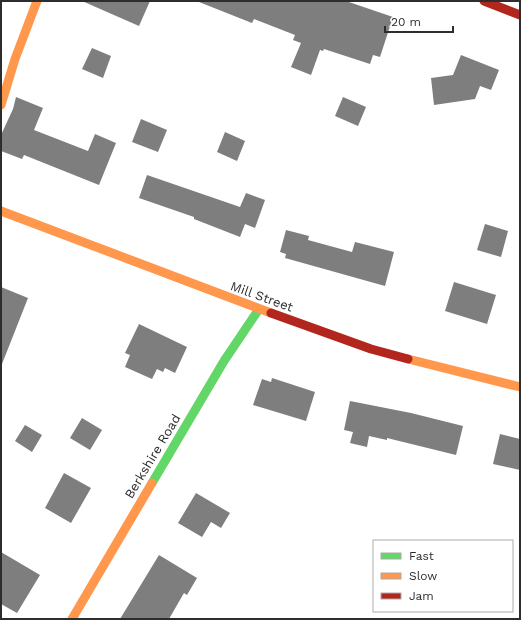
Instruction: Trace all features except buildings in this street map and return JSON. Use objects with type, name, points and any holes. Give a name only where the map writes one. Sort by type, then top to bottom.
[{"type":"street","points":[[1,104],[15,59],[37,1]]},
{"type":"street","points":[[484,1],[520,15]]},
{"type":"street","name":"Mill Street","points":[[1,211],[259,310],[371,349],[456,372],[520,387]]},
{"type":"street","name":"Berkshire Road","points":[[72,619],[224,361],[259,310]]},
{"type":"traffic: fast","points":[[152,483],[224,361],[259,309]]},
{"type":"traffic: slow","points":[[1,105],[15,59],[37,1]]},
{"type":"traffic: slow","points":[[1,211],[271,313]]},
{"type":"traffic: slow","points":[[408,359],[520,387]]},
{"type":"traffic: slow","points":[[72,619],[152,483]]},
{"type":"traffic: jam","points":[[484,1],[520,15]]},
{"type":"traffic: jam","points":[[271,313],[371,349],[408,359]]}]
